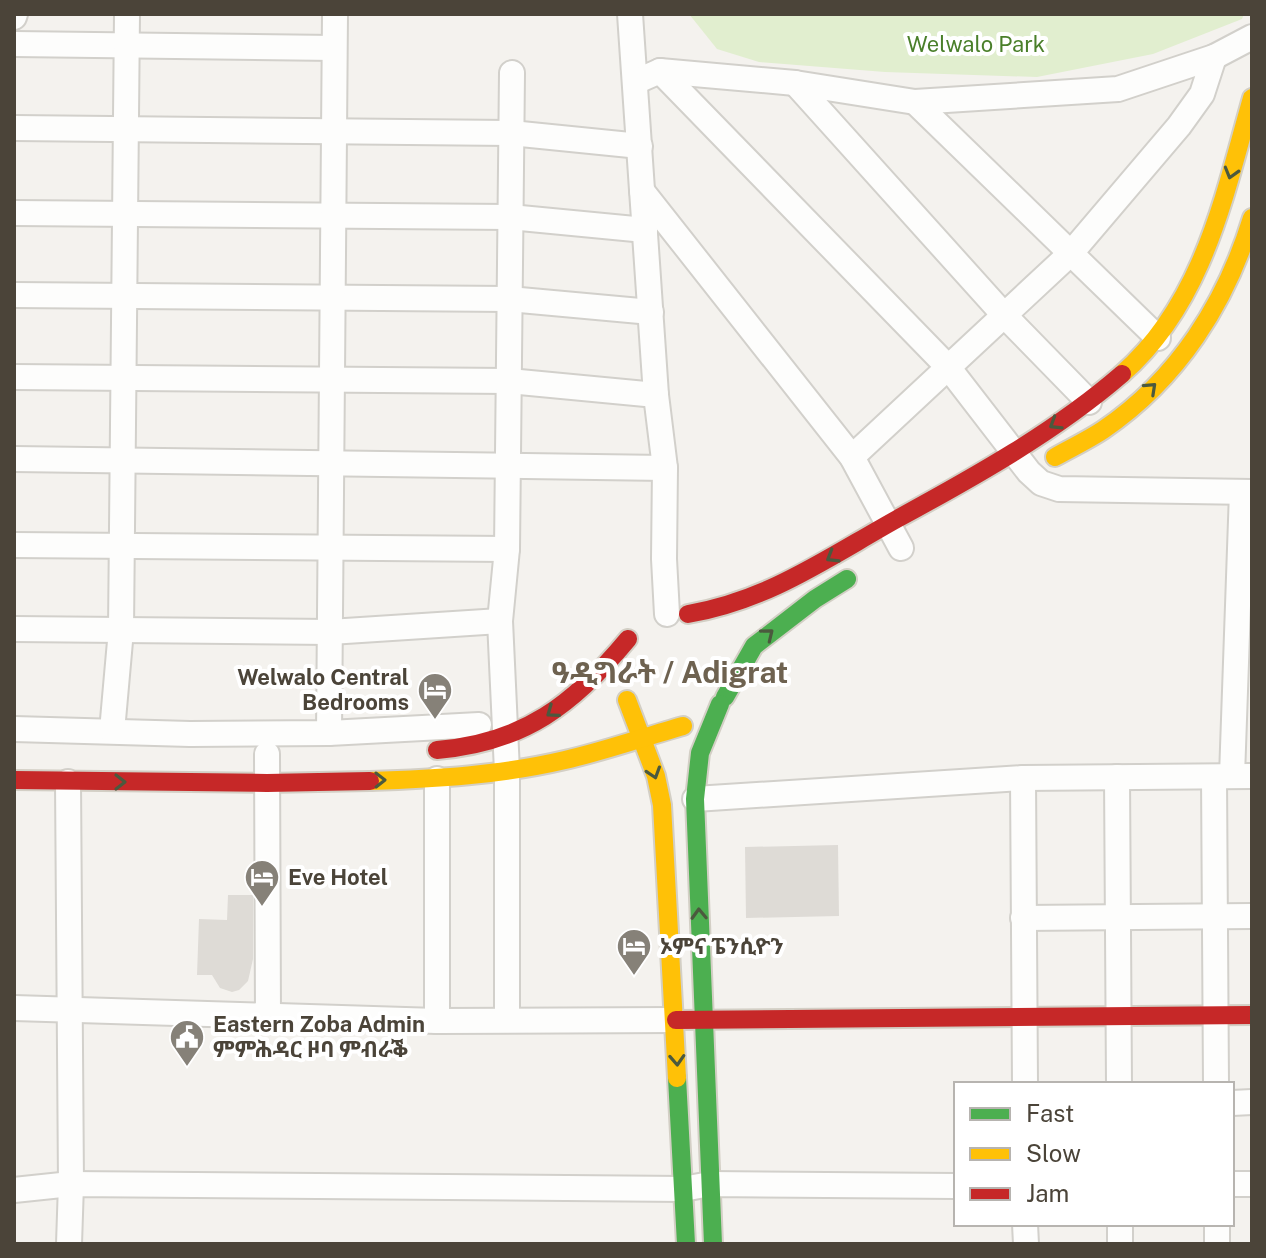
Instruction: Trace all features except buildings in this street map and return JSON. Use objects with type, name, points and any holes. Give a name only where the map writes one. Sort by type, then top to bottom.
[{"type":"main road","points":[[416,751],[482,747],[505,729],[530,728],[555,711],[654,622],[737,606],[794,580],[889,523],[942,496],[1089,402],[1158,338],[1180,303],[1202,259],[1220,209],[1252,98]]},
{"type":"main road","points":[[1020,478],[1112,424],[1157,384],[1205,330],[1229,286],[1252,218]]},
{"type":"main road","points":[[14,780],[267,783],[437,779],[566,760],[703,719],[722,700],[754,646],[815,599],[864,569]]},
{"type":"main road","points":[[686,1244],[662,805],[656,776],[619,678],[620,655],[654,622],[701,619],[713,628]]},
{"type":"main road","points":[[713,1244],[695,799],[700,753],[731,675],[729,652]]},
{"type":"main road","points":[[627,700],[650,721],[683,726]]},
{"type":"main road","points":[[675,1020],[1252,1015]]},
{"type":"street","points":[[112,731],[121,630],[127,14]]},
{"type":"street","points":[[329,733],[335,14]]},
{"type":"street","points":[[630,14],[656,395],[665,468],[664,559],[654,622]]},
{"type":"street","points":[[635,82],[660,71],[795,83],[915,102],[1118,89],[1214,57],[1252,37]]},
{"type":"street","points":[[14,44],[334,48]]},
{"type":"street","points":[[852,457],[1071,253],[1179,126],[1202,94],[1214,57]]},
{"type":"street","points":[[660,71],[948,367],[1013,450],[1020,478],[1059,489],[1247,492],[1246,565],[1233,776],[1215,917],[1216,1082]]},
{"type":"street","points":[[507,1020],[507,771],[500,621],[507,549],[512,73]]},
{"type":"street","points":[[795,83],[1004,315],[1089,402]]},
{"type":"street","points":[[915,102],[1158,338]]},
{"type":"street","points":[[14,128],[511,133],[640,146]]},
{"type":"street","points":[[642,191],[852,457],[901,548]]},
{"type":"street","points":[[14,213],[510,217],[645,230]]},
{"type":"street","points":[[14,295],[509,299],[651,312]]},
{"type":"street","points":[[14,377],[509,381],[656,395]]},
{"type":"street","points":[[14,459],[665,468]]},
{"type":"street","points":[[14,545],[507,549]]},
{"type":"street","points":[[14,629],[330,632],[500,621]]},
{"type":"street","points":[[14,729],[190,734],[329,733],[479,725],[505,729]]},
{"type":"street","points":[[266,754],[268,1017]]},
{"type":"street","points":[[695,799],[1023,778],[1233,776]]},
{"type":"street","points":[[1117,777],[1119,1082]]},
{"type":"street","points":[[1023,778],[1025,1082]]},
{"type":"street","points":[[437,779],[437,1021]]},
{"type":"street","points":[[68,782],[69,1244]]},
{"type":"street","points":[[1023,918],[1252,916]]},
{"type":"street","points":[[14,1008],[437,1021],[675,1020]]},
{"type":"street","points":[[14,1190],[71,1184],[683,1189],[710,1184],[954,1186]]},
{"type":"green space","name":"Welwalo Park","points":[[689,14],[1244,14],[1242,19],[1153,54],[1037,77],[885,72],[759,62],[717,49]]},
{"type":"traffic: fast","points":[[725,697],[754,646],[815,599],[847,579]]},
{"type":"traffic: fast","points":[[713,1244],[695,799],[700,753],[720,704]]},
{"type":"traffic: fast","points":[[677,1078],[686,1244]]},
{"type":"traffic: slow","points":[[1122,374],[1150,346],[1173,315],[1191,282],[1220,210],[1252,98]]},
{"type":"traffic: slow","points":[[1055,457],[1097,434],[1130,410],[1176,363],[1213,309],[1252,218]]},
{"type":"traffic: slow","points":[[627,700],[656,776],[662,805],[677,1078]]},
{"type":"traffic: slow","points":[[370,781],[468,775],[541,765],[683,726]]},
{"type":"traffic: jam","points":[[688,614],[745,599],[821,563],[1013,452],[1069,415],[1122,374]]},
{"type":"traffic: jam","points":[[437,750],[496,739],[545,716],[588,683],[628,639]]},
{"type":"traffic: jam","points":[[14,780],[370,781]]},
{"type":"traffic: jam","points":[[676,1020],[1252,1015]]},
{"type":"place","name":"Welwalo Central Bedrooms","points":[[435,721]]},
{"type":"place","name":"Eve Hotel","points":[[262,908]]},
{"type":"place","name":"ኦምና ፔንሲዮን","points":[[634,977]]},
{"type":"place","name":"Eastern Zoba Admin ምምሕዳር ዞባ ምብራቕ","points":[[187,1068]]},
{"type":"district","name":"ዓዲግራት / Adigrat","points":[[670,673]]}]
